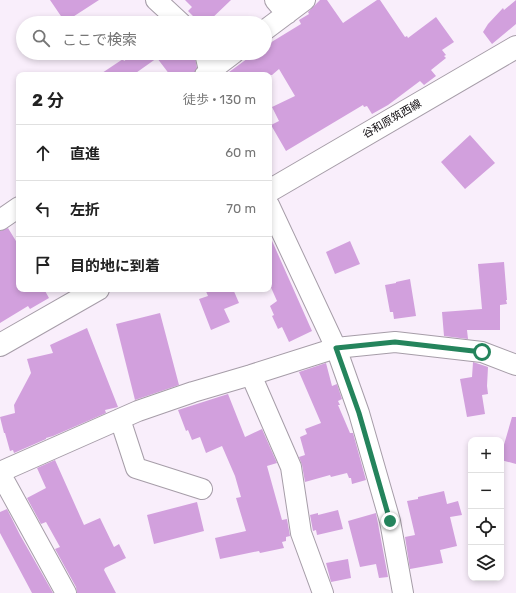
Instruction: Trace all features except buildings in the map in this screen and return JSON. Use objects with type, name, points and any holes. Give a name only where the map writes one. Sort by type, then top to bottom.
[{"type":"main road","name":"谷和原筑西線","points":[[272,189],[516,47]]},
{"type":"main road","points":[[0,345],[93,292]]},
{"type":"street","points":[[156,0],[173,16]]},
{"type":"street","points":[[272,20],[281,7],[305,0]]},
{"type":"street","points":[[207,69],[222,60]]},
{"type":"street","points":[[0,220],[16,209]]},
{"type":"street","points":[[272,211],[336,348],[359,413],[390,521],[403,593]]},
{"type":"street","points":[[66,593],[0,472],[138,411],[193,392],[336,348],[395,342],[482,352],[516,365]]},
{"type":"street","points":[[251,375],[291,467],[302,533],[323,593]]},
{"type":"street","points":[[120,419],[136,468],[202,489]]},
{"type":"route","points":[[390,521],[359,413],[336,348],[395,342],[482,352]]}]
